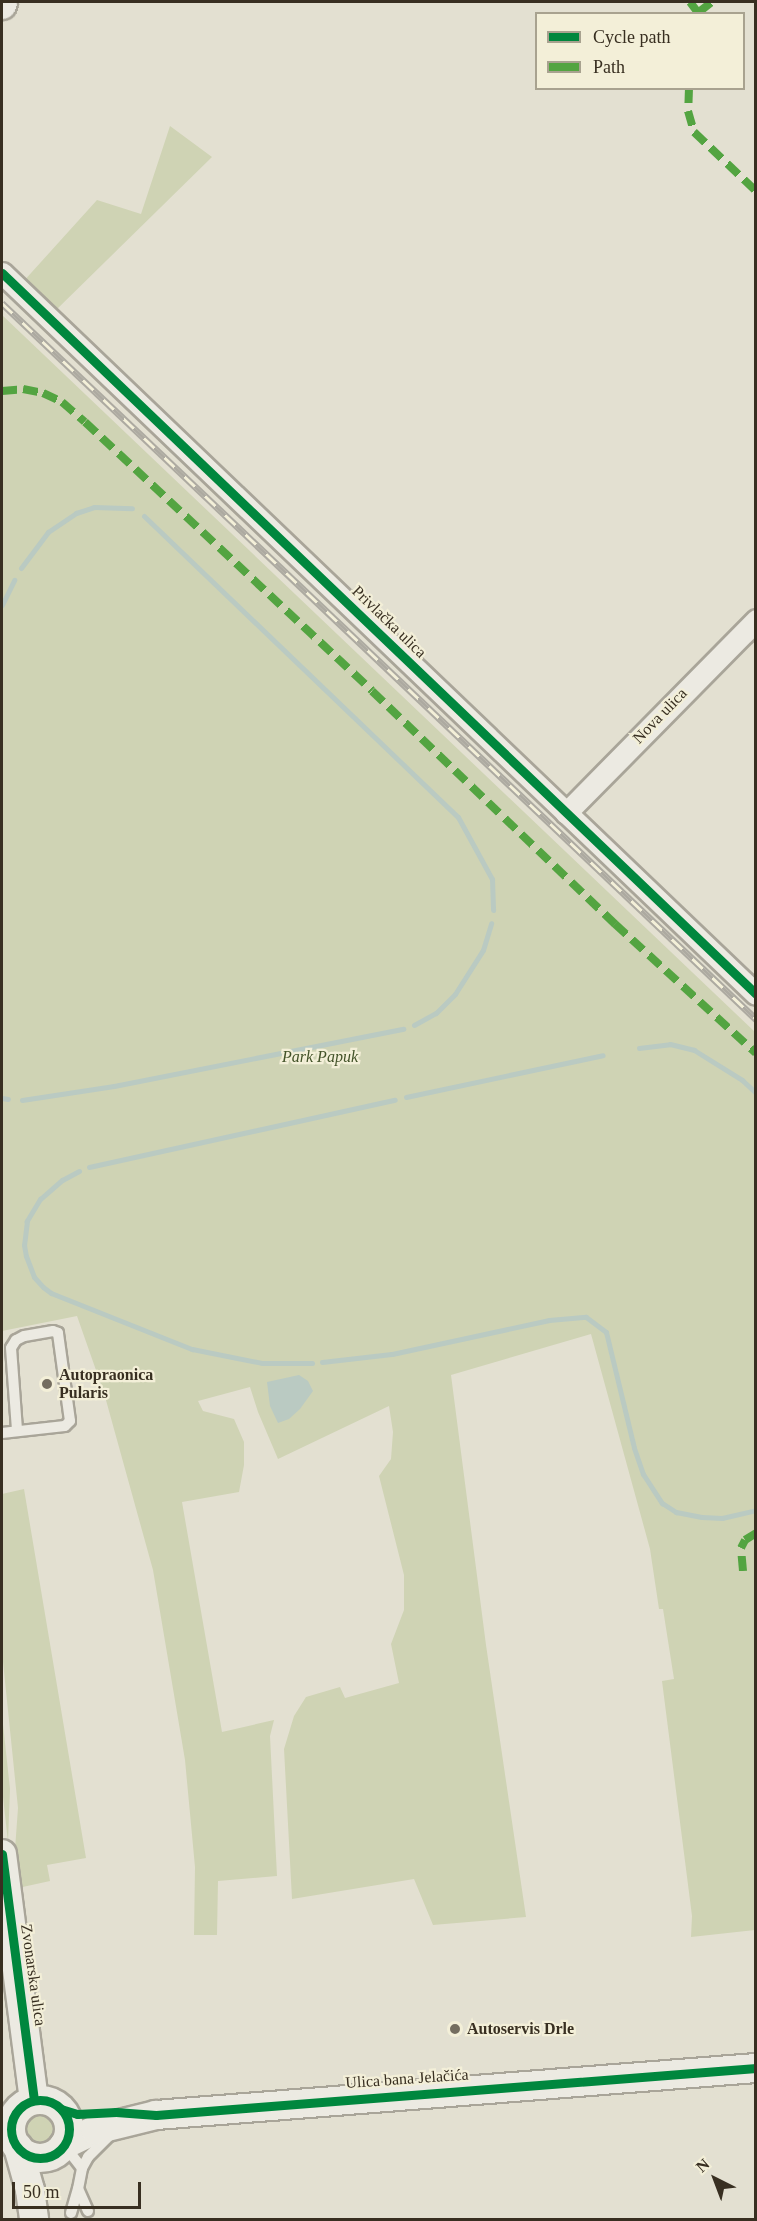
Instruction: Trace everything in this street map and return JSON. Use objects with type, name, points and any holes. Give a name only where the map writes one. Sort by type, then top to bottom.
[{"type":"main road","name":"Zvonarska ulica","points":[[2,1854],[14,2125],[30,2190],[34,2220]]},
{"type":"main road","name":"Ulica bana Jelačića","points":[[144,2118],[116,2112],[77,2114],[44,2100],[14,2125],[24,2153],[42,2158],[95,2130],[144,2118],[756,2068]]},
{"type":"main road","points":[[34,2220],[42,2189],[69,2126],[61,2109]]},
{"type":"street","name":"Privlačka ulica","points":[[2,273],[756,994]]},
{"type":"street","name":"Nova ulica","points":[[566,813],[756,620]]},
{"type":"lane","points":[[2,1433],[65,1426],[70,1421],[58,1333],[53,1331],[24,1336],[16,1340],[11,1348],[17,1430]]},
{"type":"lane","points":[[71,2213],[82,2168],[99,2145],[112,2133],[144,2118]]},
{"type":"lane","points":[[61,2148],[82,2168]]},
{"type":"lane","points":[[78,2189],[88,2211]]},
{"type":"green space","points":[[170,126],[212,157],[53,313],[22,283],[97,200],[141,214]]},
{"type":"green space","name":"Park Papuk","points":[[2,315],[755,1032],[755,1930],[691,1937],[692,1916],[662,1681],[674,1679],[663,1609],[659,1609],[650,1549],[591,1334],[451,1375],[486,1645],[526,1917],[433,1925],[414,1879],[292,1899],[284,1749],[294,1716],[306,1697],[340,1687],[345,1698],[399,1683],[391,1644],[404,1610],[404,1575],[379,1476],[391,1459],[393,1432],[389,1406],[278,1459],[250,1387],[198,1401],[203,1411],[234,1419],[244,1442],[244,1465],[239,1492],[182,1502],[222,1732],[274,1720],[270,1736],[277,1876],[218,1881],[217,1935],[194,1935],[195,1867],[185,1760],[153,1570],[104,1393],[77,1316],[2,1331]]},
{"type":"green space","points":[[24,1489],[86,1858],[47,1865],[50,1881],[18,1888],[14,1863],[18,1808],[2,1652],[2,1494]]},
{"type":"green space","points":[[2,1715],[10,1789],[8,1842],[2,1788]]},
{"type":"green space","points":[[41,2115],[52,2120],[57,2131],[52,2142],[41,2147],[30,2142],[25,2131],[30,2120]]},
{"type":"shaded area","points":[[299,1375],[308,1381],[313,1391],[300,1409],[289,1419],[278,1423],[270,1406],[267,1382]]},
{"type":"waterway","points":[[21,568],[48,532],[76,513],[94,507],[132,508]]},
{"type":"waterway","points":[[144,516],[458,817],[492,879],[493,910]]},
{"type":"waterway","points":[[2,605],[14,580]]},
{"type":"waterway","points":[[414,1025],[436,1013],[455,994],[483,950],[491,923]]},
{"type":"waterway","points":[[22,1100],[114,1086],[403,1029]]},
{"type":"waterway","points":[[639,1048],[670,1044],[694,1050],[742,1080],[756,1093]]},
{"type":"waterway","points":[[406,1097],[603,1055]]},
{"type":"waterway","points":[[2,1098],[8,1099]]},
{"type":"waterway","points":[[89,1167],[395,1100]]},
{"type":"waterway","points":[[79,1171],[62,1180],[40,1199],[27,1221],[24,1245],[26,1256],[34,1277],[43,1287],[51,1293],[192,1349],[262,1363],[312,1363]]},
{"type":"waterway","points":[[322,1362],[392,1354],[549,1320],[586,1317],[606,1332],[634,1448],[643,1474],[662,1503],[676,1512],[702,1517],[722,1518],[756,1510]]},
{"type":"railway","points":[[2,303],[756,1019]]},
{"type":"marked path","points":[[690,2],[698,12]]},
{"type":"marked path","points":[[699,12],[712,2]]},
{"type":"marked path","points":[[689,90],[688,111],[694,132],[756,191]]},
{"type":"marked path","points":[[2,391],[23,389],[43,393],[62,402],[85,422],[372,691],[615,924],[756,1053]]},
{"type":"marked path","points":[[743,1571],[741,1548],[745,1540],[756,1533]]},
{"type":"cycle path","points":[[2,273],[756,994]]},
{"type":"cycle path","points":[[2,1854],[34,2100]]},
{"type":"cycle path","points":[[61,2109],[77,2114],[116,2112],[156,2115],[756,2068]]},
{"type":"cycle path","points":[[40,2100],[51,2102],[64,2113],[69,2129],[67,2140],[56,2153],[40,2158],[29,2156],[16,2145],[11,2129],[13,2118],[24,2105],[40,2100]]},
{"type":"place","name":"Autopraonica Pularis","points":[[47,1384]]},
{"type":"place","name":"Autoservis Drle","points":[[455,2029]]}]
